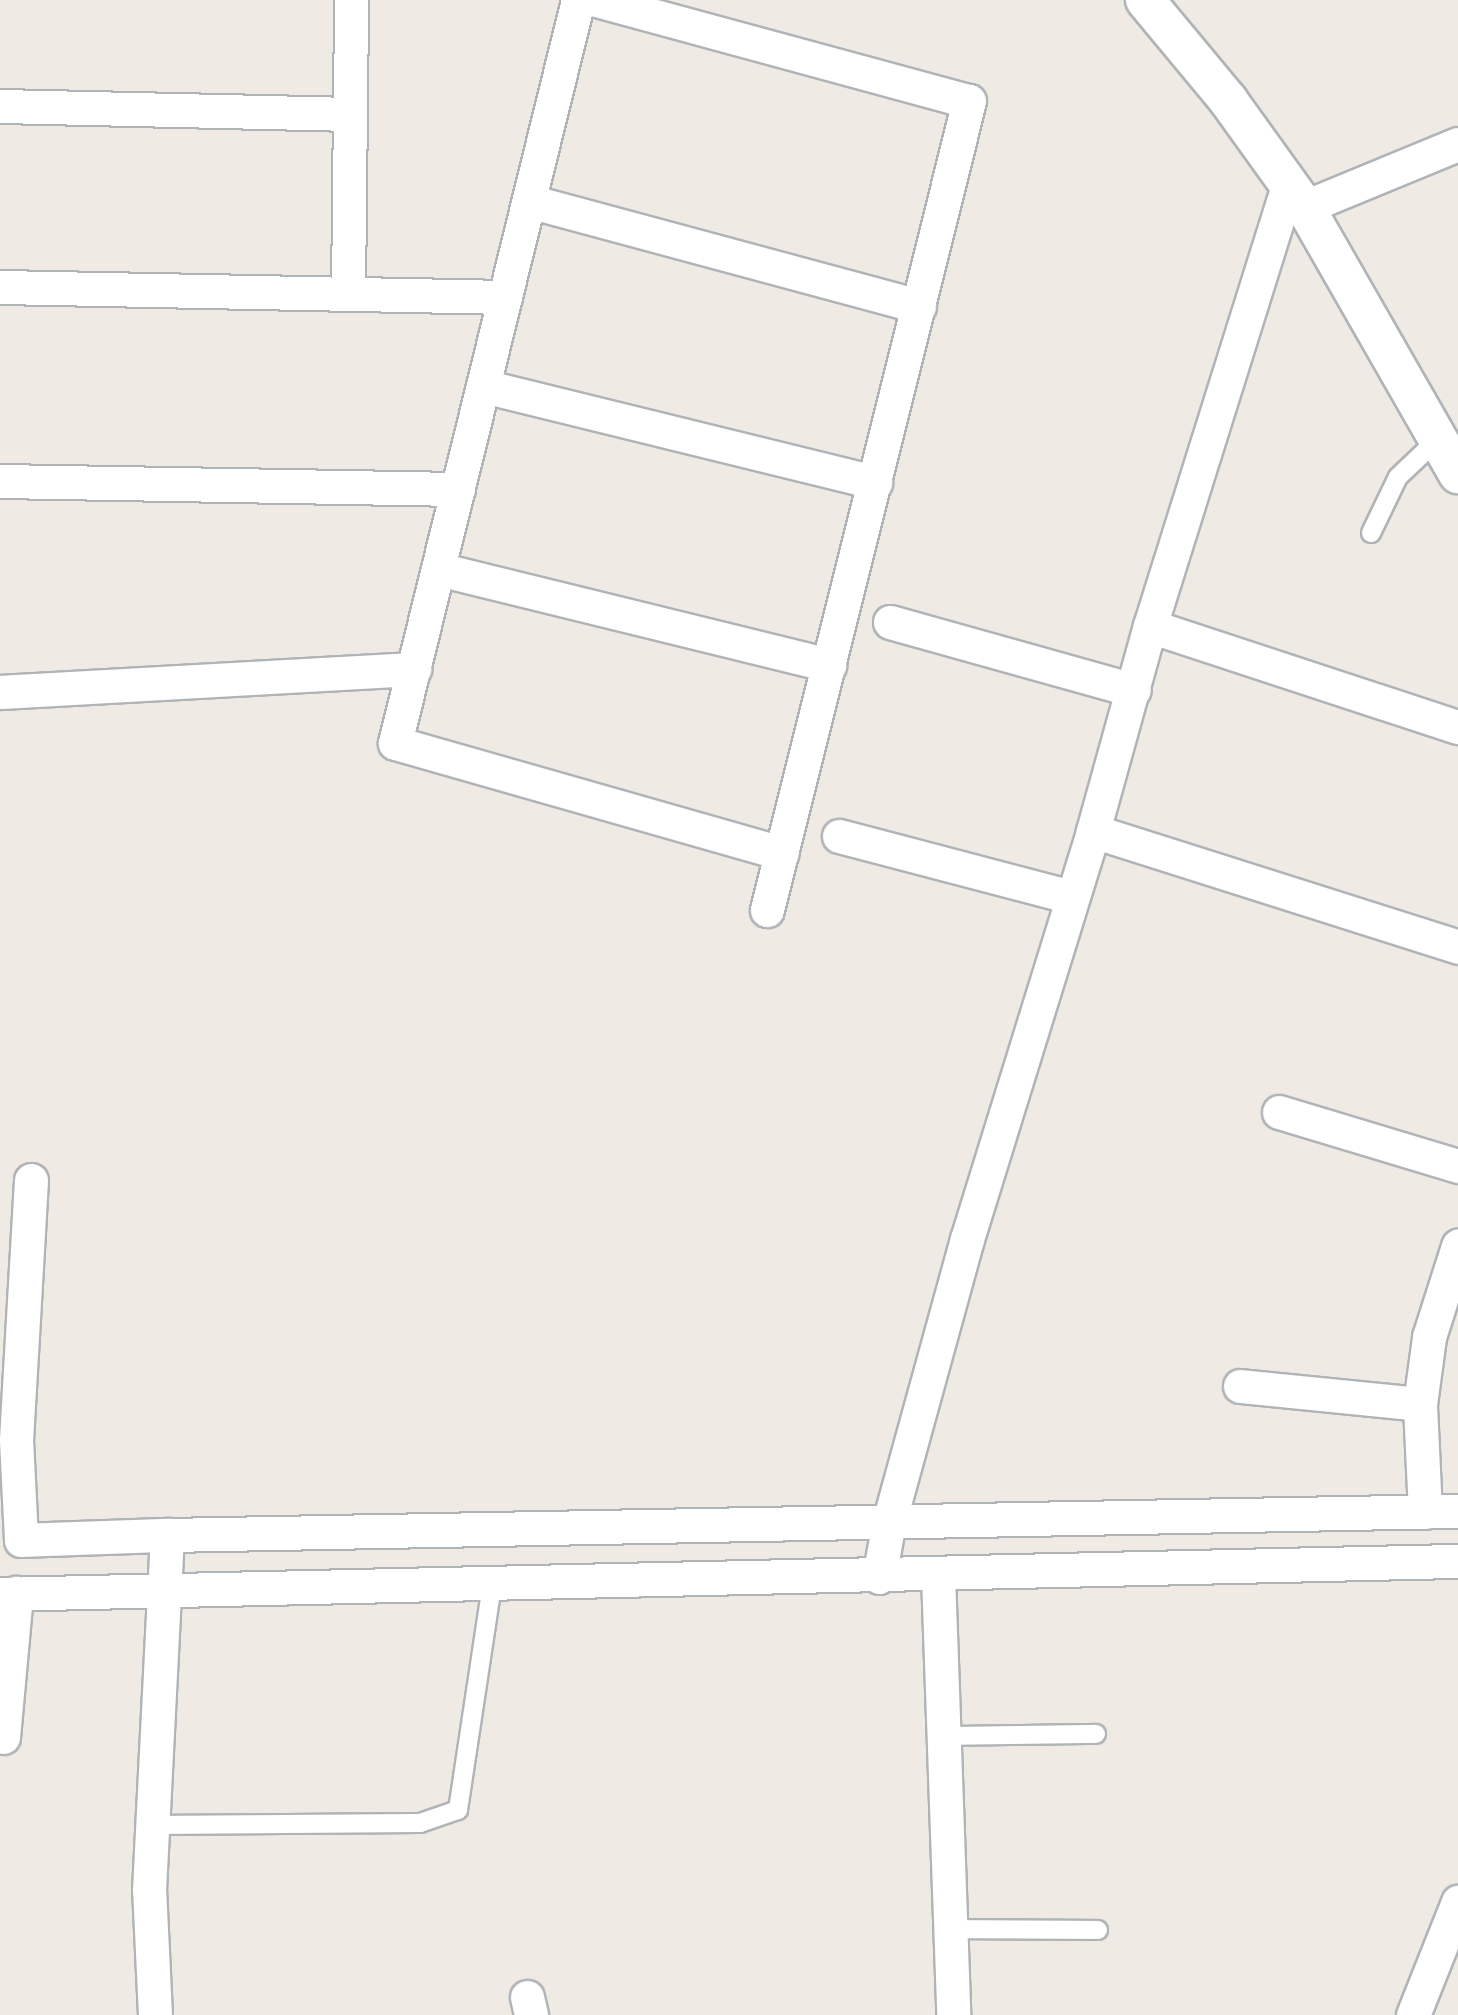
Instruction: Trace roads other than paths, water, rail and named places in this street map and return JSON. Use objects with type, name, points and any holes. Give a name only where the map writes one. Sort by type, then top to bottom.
[{"type":"street","points":[[348,294],[351,0]]},
{"type":"street","points":[[578,0],[396,743],[782,853]]},
{"type":"street","points":[[596,0],[970,101],[767,910]]},
{"type":"street","points":[[1145,0],[1228,100],[1297,197],[1450,452]]},
{"type":"street","points":[[0,106],[350,114]]},
{"type":"street","points":[[1297,197],[1458,145]]},
{"type":"street","points":[[879,1577],[889,1522],[967,1239],[1093,831],[1150,626],[1297,197]]},
{"type":"street","points":[[529,201],[919,306]]},
{"type":"street","points":[[0,288],[505,297]]},
{"type":"street","points":[[483,386],[875,482]]},
{"type":"street","points":[[0,481],[458,489]]},
{"type":"street","points":[[438,569],[829,665]]},
{"type":"street","points":[[890,622],[1134,690]]},
{"type":"street","points":[[1150,626],[1458,727]]},
{"type":"street","points":[[0,692],[414,669]]},
{"type":"street","points":[[1093,831],[1458,947]]},
{"type":"street","points":[[839,836],[1072,897]]},
{"type":"street","points":[[1279,1112],[1458,1166]]},
{"type":"street","points":[[31,1180],[10,1540],[1458,1511]]},
{"type":"street","points":[[1425,1512],[1420,1404],[1429,1337],[1458,1246]]},
{"type":"street","points":[[1240,1386],[1420,1404]]},
{"type":"street","points":[[155,2015],[151,1825],[167,1535]]},
{"type":"street","points":[[3,1737],[8,1594],[937,1576],[1458,1561]]},
{"type":"street","points":[[937,1576],[945,1736],[953,2015]]},
{"type":"street","points":[[1413,2015],[1458,1902]]},
{"type":"lane","points":[[1371,533],[1398,477],[1450,452]]},
{"type":"lane","points":[[151,1825],[420,1823],[458,1810],[492,1586]]},
{"type":"lane","points":[[945,1736],[1096,1734]]},
{"type":"lane","points":[[950,1929],[1098,1930]]}]
